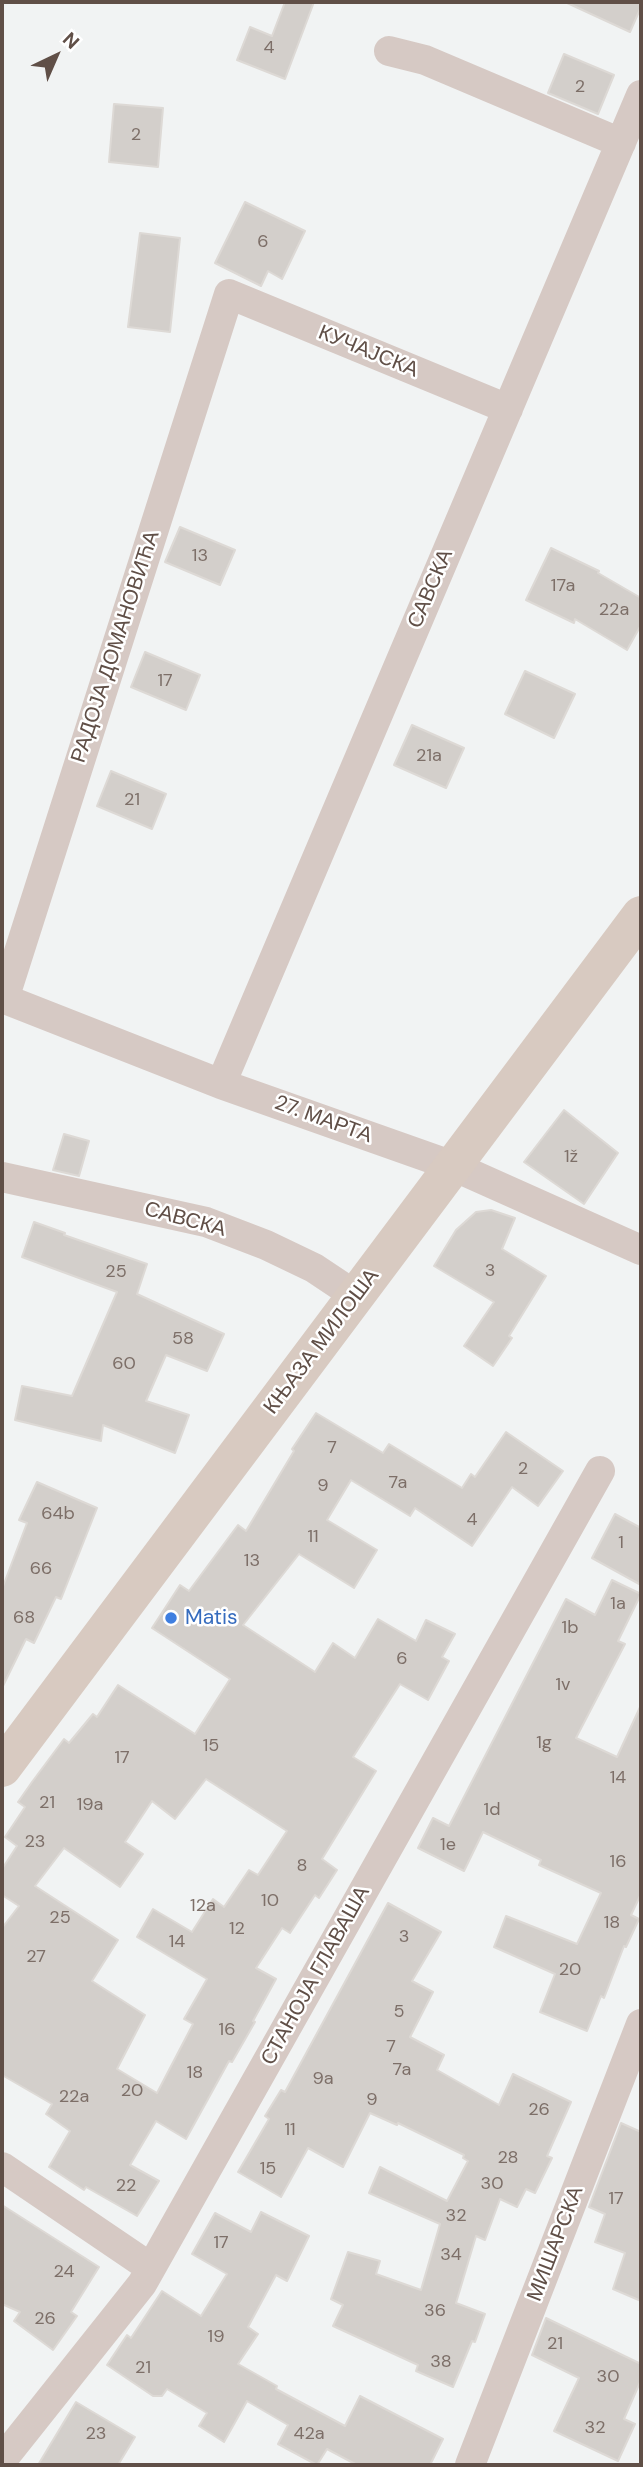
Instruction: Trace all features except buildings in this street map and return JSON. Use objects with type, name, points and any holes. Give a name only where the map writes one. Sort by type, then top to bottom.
[{"type":"main road","name":"КЊАЗА МИЛОША","points":[[2,1768],[641,915]]},
{"type":"street","points":[[390,51],[425,60],[621,143]]},
{"type":"street","name":"САВСКА","points":[[221,1084],[641,95]]},
{"type":"street","name":"КУЧАЈСКА","points":[[229,294],[508,409]]},
{"type":"street","name":"РАДОЈА ДОМАНОВИЋА","points":[[3,999],[229,294]]},
{"type":"street","name":"27. МАРТА","points":[[3,999],[221,1084],[453,1166],[641,1250]]},
{"type":"street","name":"САВСКА","points":[[2,1177],[206,1222],[266,1245],[314,1268],[356,1296]]},
{"type":"street","name":"СТАНОЈА ГЛАВАША","points":[[2,2460],[142,2284],[600,1471]]},
{"type":"street","name":"МИШАРСКА","points":[[470,2465],[641,2024]]},
{"type":"street","points":[[2,2167],[151,2267]]},
{"type":"place","name":"Matis","points":[[171,1618]]}]
